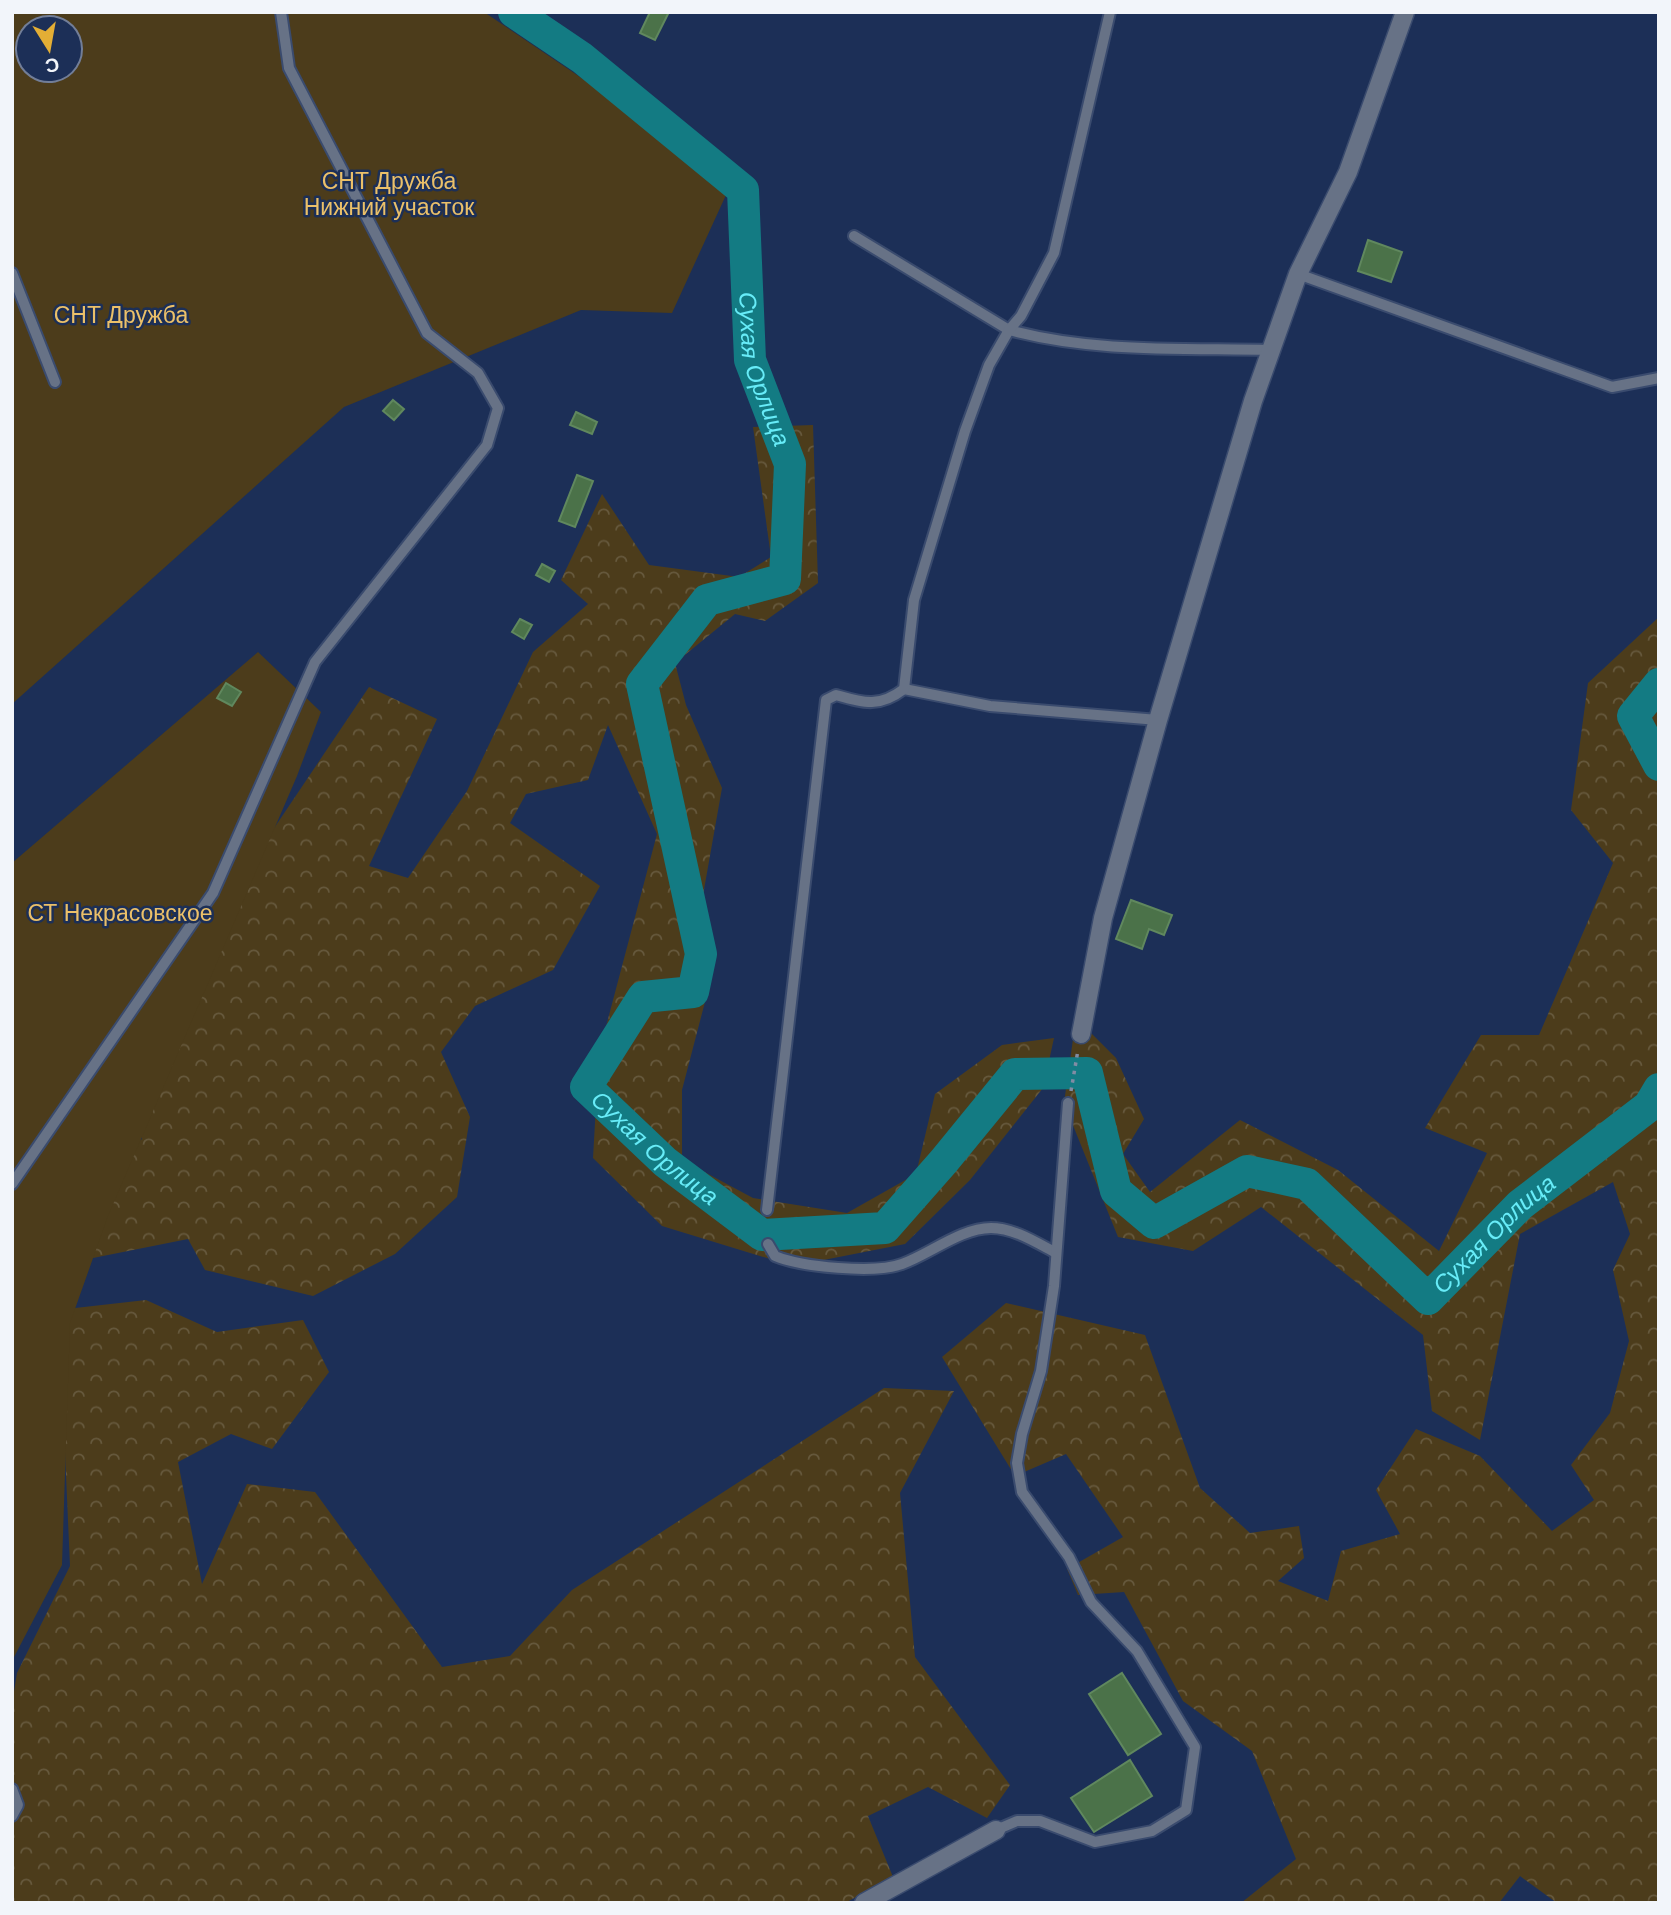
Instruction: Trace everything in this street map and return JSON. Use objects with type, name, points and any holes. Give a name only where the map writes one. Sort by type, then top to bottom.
[{"type":"street","points":[[1081,1034],[1103,918],[1158,720],[1270,350],[1298,274],[1348,172],[1405,12]]},
{"type":"street","points":[[864,1903],[996,1830]]},
{"type":"lane","points":[[12,1184],[214,893],[315,662],[487,445],[498,408],[478,373],[427,334],[289,68],[281,12]]},
{"type":"lane","points":[[904,690],[914,600],[965,430],[989,365],[1009,330],[1021,316],[1054,253],[1110,12]]},
{"type":"lane","points":[[854,236],[1009,330],[1084,346],[1270,350]]},
{"type":"lane","points":[[12,273],[55,383]]},
{"type":"lane","points":[[1298,274],[1612,387],[1659,378]]},
{"type":"lane","points":[[767,1210],[826,701],[836,695],[861,702],[887,702],[904,690],[990,706],[1158,720]]},
{"type":"lane","points":[[996,1830],[1017,1821],[1040,1821],[1095,1842],[1152,1830],[1186,1810],[1194,1760],[1195,1747],[1137,1651],[1091,1602],[1069,1557],[1022,1492],[1017,1462],[1022,1434],[1041,1371],[1056,1252],[1068,1104]]},
{"type":"lane","points":[[768,1244],[775,1256],[790,1262],[879,1269],[900,1265],[968,1233],[991,1228],[1014,1232],[1056,1252]]},
{"type":"lane","points":[[12,1789],[18,1805],[12,1816]]},
{"type":"path","points":[[1068,1104],[1081,1034]]},
{"type":"green space","name":"СНТ Дружба Нижний участок","points":[[12,12],[484,12],[639,117],[726,195],[672,313],[581,310],[344,407],[12,704]]},
{"type":"green space","points":[[813,425],[818,583],[765,621],[735,614],[675,663],[686,705],[722,788],[697,929],[706,998],[682,1090],[682,1160],[753,1198],[847,1213],[916,1174],[935,1094],[1002,1045],[1054,1038],[1043,1088],[970,1180],[905,1244],[793,1266],[662,1226],[593,1158],[599,1053],[657,834],[608,725],[588,780],[526,794],[510,823],[600,886],[553,970],[475,1006],[441,1052],[470,1117],[457,1197],[395,1254],[313,1296],[205,1270],[188,1239],[93,1258],[60,1201],[142,1139],[118,1060],[369,687],[437,719],[369,866],[408,878],[467,791],[533,652],[588,604],[561,580],[602,494],[649,565],[739,577],[771,557],[753,427]]},
{"type":"green space","points":[[1659,617],[1659,1903],[1557,1903],[1520,1876],[1499,1903],[1241,1903],[1296,1859],[1252,1751],[1183,1701],[1124,1592],[1078,1595],[1067,1569],[1123,1537],[1066,1454],[1015,1476],[942,1357],[1006,1303],[1145,1335],[1200,1488],[1250,1533],[1299,1526],[1304,1558],[1278,1581],[1328,1601],[1341,1551],[1400,1534],[1376,1490],[1416,1429],[1480,1456],[1552,1531],[1594,1500],[1571,1465],[1610,1413],[1629,1341],[1613,1270],[1630,1234],[1613,1182],[1520,1234],[1480,1440],[1432,1411],[1423,1335],[1261,1207],[1193,1251],[1118,1237],[1064,1103],[1076,1018],[1116,1058],[1144,1119],[1123,1154],[1150,1192],[1240,1120],[1338,1170],[1439,1251],[1487,1153],[1425,1128],[1481,1035],[1539,1035],[1613,863],[1571,810],[1588,683]]},
{"type":"green space","name":"СТ Некрасовское","points":[[258,652],[321,712],[297,776],[108,1216],[70,1323],[62,1565],[12,1661],[12,863]]},
{"type":"green space","points":[[146,1300],[217,1332],[303,1320],[329,1372],[272,1449],[231,1434],[178,1462],[202,1584],[247,1484],[315,1492],[442,1667],[510,1656],[572,1590],[884,1388],[954,1391],[900,1493],[915,1657],[1010,1785],[987,1818],[928,1787],[868,1816],[893,1877],[845,1903],[12,1903],[12,1704],[17,1673],[70,1566],[65,1452],[40,1312]]},
{"type":"building","points":[[650,12],[669,12],[655,40],[640,33]]},
{"type":"building","points":[[1368,240],[1402,252],[1391,282],[1358,271]]},
{"type":"building","points":[[393,400],[404,409],[394,420],[383,411]]},
{"type":"building","points":[[576,412],[597,422],[592,434],[570,425]]},
{"type":"building","points":[[577,475],[593,481],[575,527],[559,521]]},
{"type":"building","points":[[542,564],[555,571],[549,582],[536,575]]},
{"type":"building","points":[[520,619],[532,625],[524,639],[512,632]]},
{"type":"building","points":[[226,683],[241,692],[232,706],[217,698]]},
{"type":"building","points":[[1131,900],[1172,915],[1164,935],[1149,929],[1142,949],[1116,939]]},
{"type":"building","points":[[1122,1673],[1161,1734],[1128,1755],[1089,1694]]},
{"type":"building","points":[[1130,1760],[1152,1796],[1094,1832],[1071,1798]]},
{"type":"waterway","name":"Сухая Орлица","points":[[514,12],[582,58],[743,190],[750,360],[790,464],[785,579],[707,600],[642,684],[701,954],[693,992],[643,997],[586,1087],[665,1162],[762,1235],[885,1228],[1015,1074],[1087,1073],[1116,1191],[1154,1223],[1247,1171],[1307,1184],[1428,1299],[1520,1205],[1649,1106],[1659,1089]]},
{"type":"waterway","name":"Сухая Орлица","points":[[1659,684],[1633,716],[1659,765]]},
{"type":"park label","name":"СНТ Дружба","points":[[121,315]]}]
